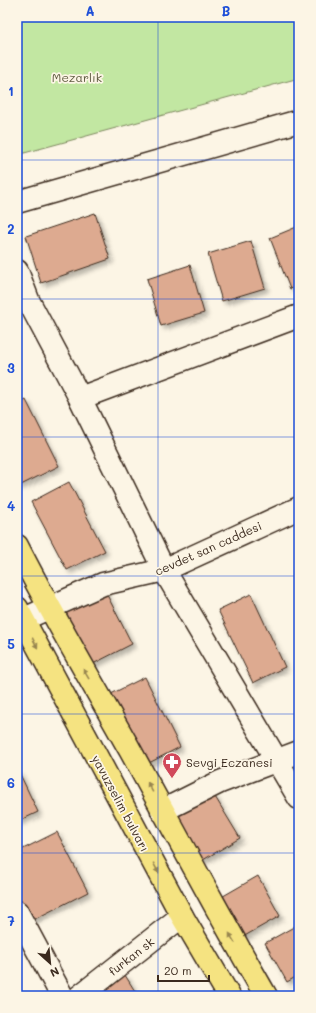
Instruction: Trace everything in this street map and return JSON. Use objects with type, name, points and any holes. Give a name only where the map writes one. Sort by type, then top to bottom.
[{"type":"main road","points":[[17,546],[49,608],[130,750],[162,811],[266,996]]},
{"type":"main road","name":"yavuzselim bulvarı","points":[[19,617],[182,916],[229,996]]},
{"type":"street","points":[[17,202],[299,121]]},
{"type":"street","points":[[17,271],[28,300],[80,398],[164,570],[299,798]]},
{"type":"street","points":[[80,398],[299,316]]},
{"type":"street","name":"cevdet san caddesi","points":[[49,608],[103,584],[164,570],[299,508]]},
{"type":"street","points":[[19,617],[49,608]]},
{"type":"street","points":[[162,811],[220,782],[299,752]]},
{"type":"street","points":[[17,912],[62,996]]},
{"type":"street","name":"furkan sk","points":[[80,996],[182,916]]},
{"type":"green space","name":"Mezarlık","points":[[17,17],[299,17],[299,78],[17,155]]},
{"type":"building","points":[[95,213],[110,259],[41,283],[26,236]]},
{"type":"building","points":[[299,226],[299,286],[290,289],[270,238]]},
{"type":"building","points":[[251,241],[265,288],[222,301],[208,254]]},
{"type":"building","points":[[190,265],[204,313],[161,326],[147,279]]},
{"type":"building","points":[[26,400],[59,466],[19,486],[17,482],[17,404]]},
{"type":"building","points":[[69,482],[105,551],[67,570],[31,502]]},
{"type":"building","points":[[104,589],[132,644],[87,667],[59,612]]},
{"type":"building","points":[[251,594],[285,667],[253,683],[218,610]]},
{"type":"building","points":[[145,677],[180,747],[145,765],[109,695]]},
{"type":"building","points":[[19,772],[38,812],[17,822],[17,773]]},
{"type":"building","points":[[214,795],[240,838],[198,863],[172,819]]},
{"type":"building","points":[[57,832],[88,892],[29,922],[17,898],[17,852]]},
{"type":"building","points":[[258,876],[280,916],[241,938],[218,899]]},
{"type":"building","points":[[299,924],[299,975],[287,982],[265,943]]},
{"type":"building","points":[[125,975],[138,996],[91,996]]},
{"type":"place","name":"Sevgi Eczanesi","points":[[172,779]]}]
